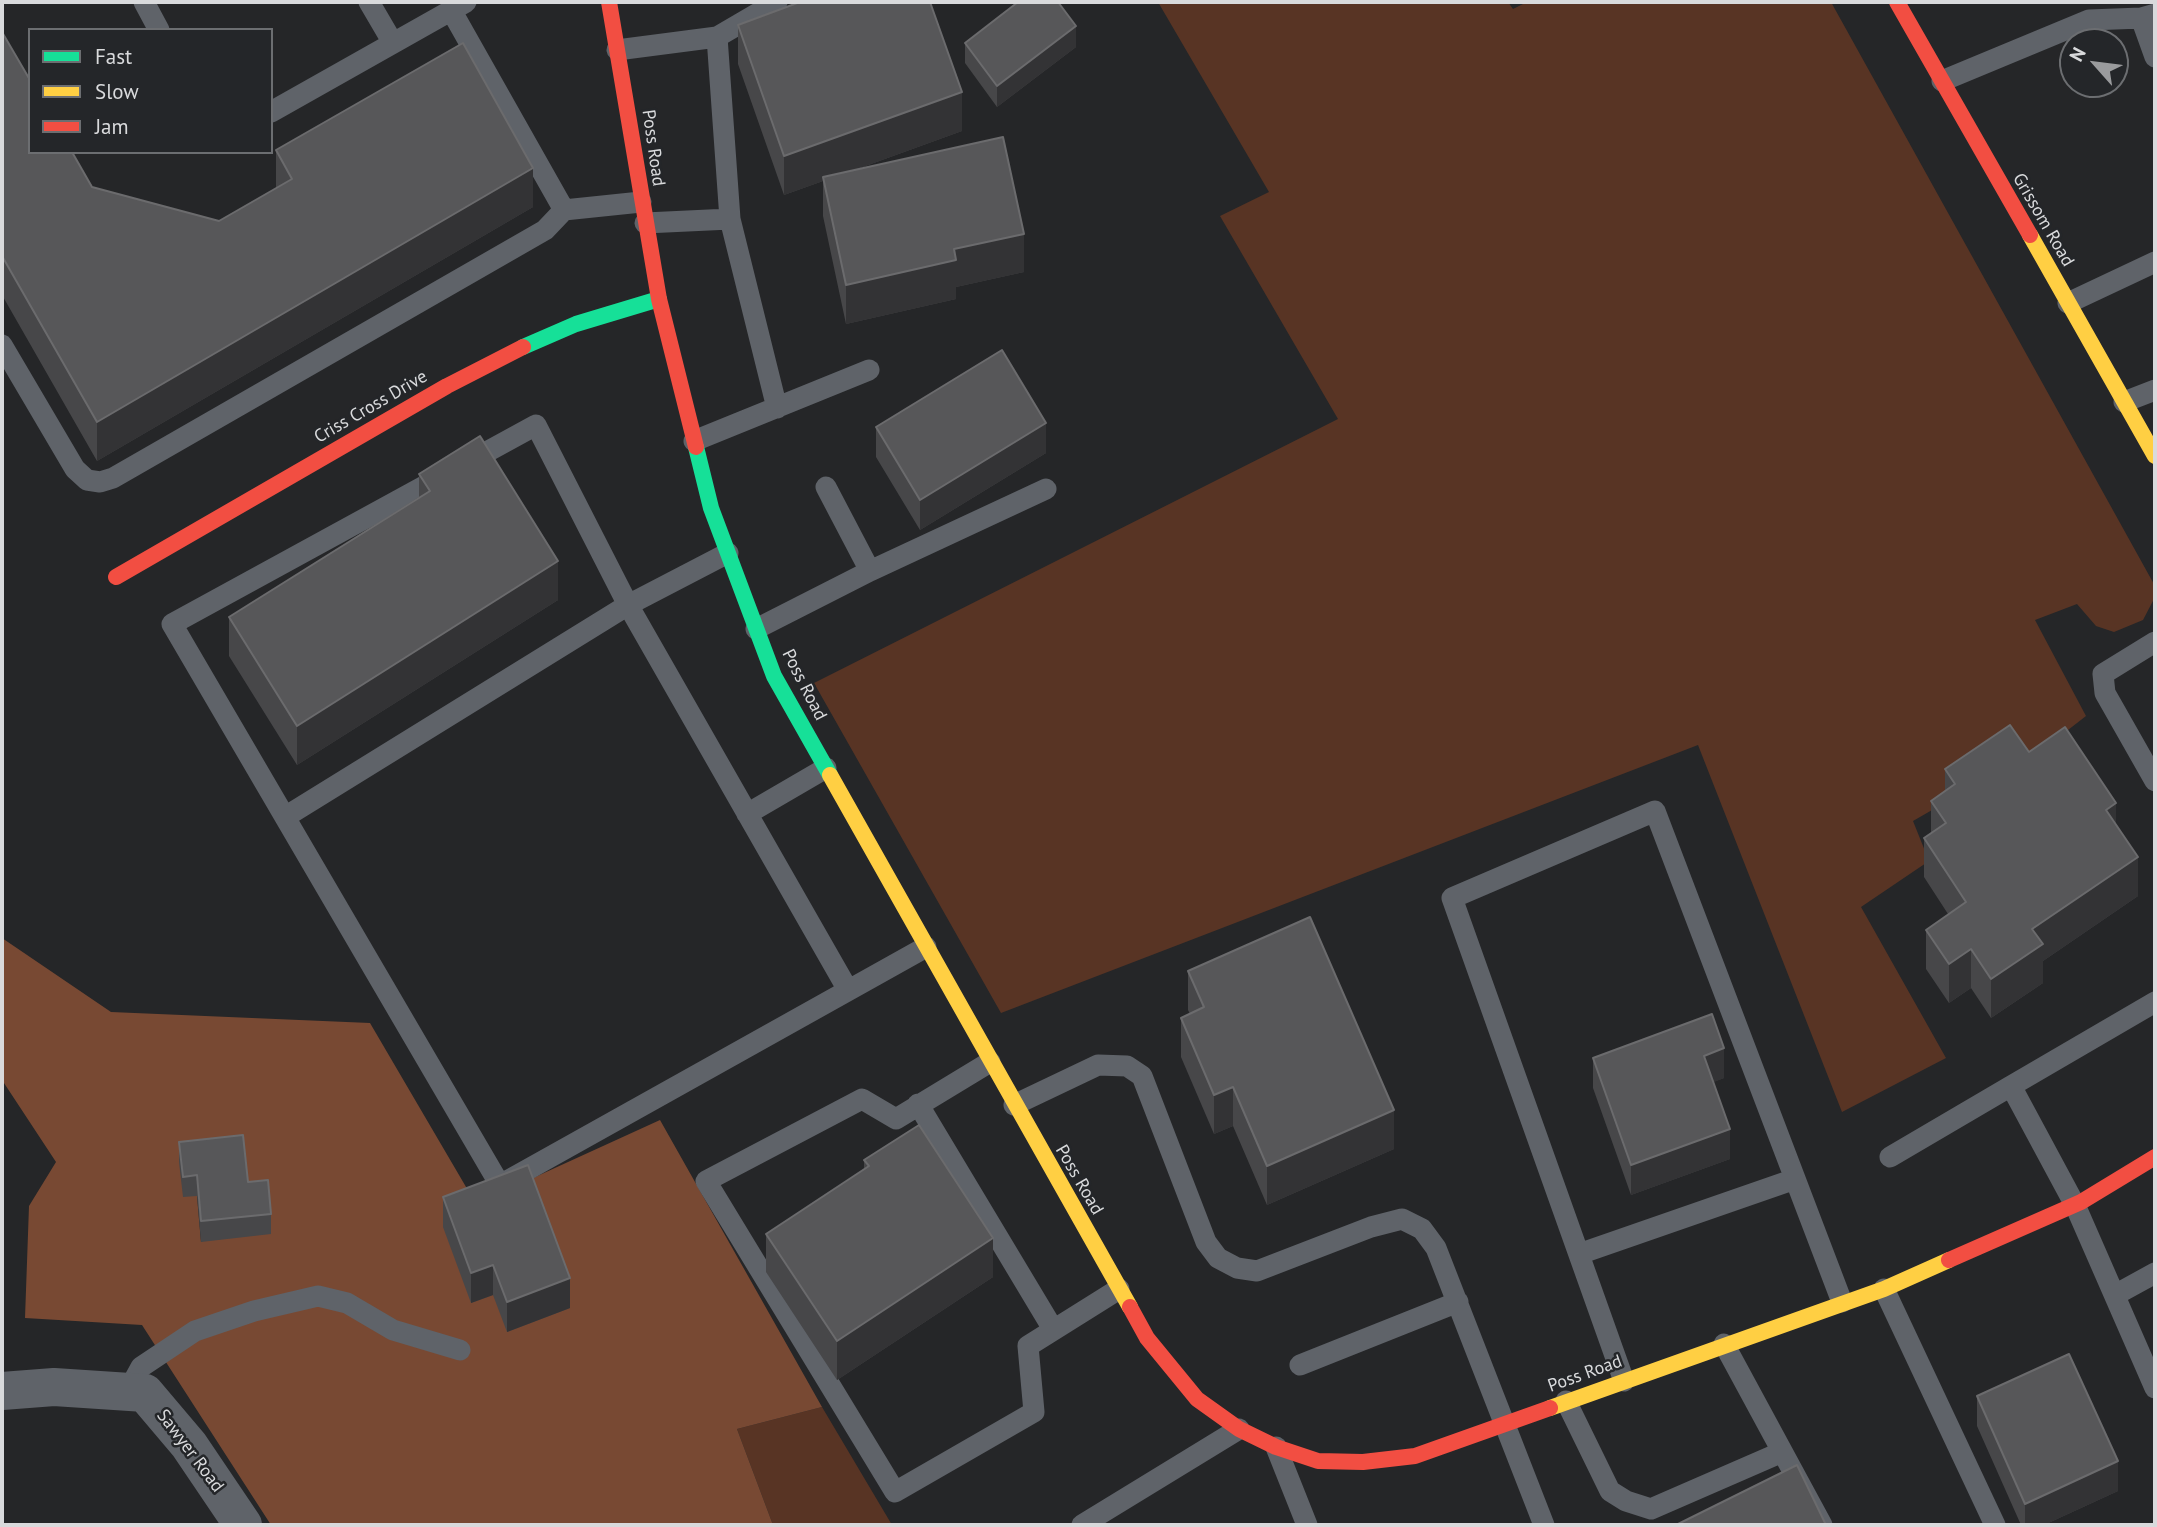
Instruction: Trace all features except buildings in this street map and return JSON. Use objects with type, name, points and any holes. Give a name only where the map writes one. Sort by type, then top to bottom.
[{"type":"street","name":"Poss Road","points":[[609,2],[659,299],[694,442],[711,509],[774,676],[1119,1289],[1162,1360],[1196,1399],[1239,1429],[1276,1447],[1318,1461],[1363,1462],[1415,1457],[1724,1344],[1884,1289],[2076,1205],[2155,1157]]},
{"type":"street","name":"Grissom Road","points":[[1897,2],[2155,456]]},
{"type":"street","name":"Criss Cross Drive","points":[[116,577],[447,386],[508,354],[576,324],[659,299]]},
{"type":"street","points":[[2,1391],[54,1387],[134,1392]]},
{"type":"street","name":"Sawyer Road","points":[[134,1392],[145,1393],[189,1445],[243,1525]]},
{"type":"lane","points":[[144,2],[158,28]]},
{"type":"lane","points":[[369,2],[393,43]]},
{"type":"lane","points":[[617,50],[717,37],[777,2]]},
{"type":"lane","points":[[273,111],[458,6],[564,210]]},
{"type":"lane","points":[[1942,81],[2089,20],[2148,16],[2155,57]]},
{"type":"lane","points":[[717,37],[730,219],[777,408]]},
{"type":"lane","points":[[2,345],[75,469],[87,480],[100,482],[545,230],[564,210],[641,202]]},
{"type":"lane","points":[[645,223],[730,219]]},
{"type":"lane","points":[[2068,303],[2155,262]]},
{"type":"lane","points":[[694,442],[869,370]]},
{"type":"lane","points":[[2124,402],[2155,390]]},
{"type":"lane","points":[[848,990],[628,605],[536,425],[172,624],[500,1185],[926,947]]},
{"type":"lane","points":[[827,487],[870,571]]},
{"type":"lane","points":[[756,629],[870,571],[1046,489]]},
{"type":"lane","points":[[285,817],[628,605],[727,553]]},
{"type":"lane","points":[[2155,642],[2103,674],[2105,693],[2155,781]]},
{"type":"lane","points":[[747,814],[826,768]]},
{"type":"lane","points":[[1625,1381],[1452,898],[1655,811],[1842,1302]]},
{"type":"lane","points":[[1890,1157],[2155,1002]]},
{"type":"lane","points":[[990,1062],[896,1119],[862,1099],[706,1181],[895,1492],[1034,1412],[1028,1346],[1119,1289]]},
{"type":"lane","points":[[1014,1105],[1098,1065],[1127,1066],[1142,1076],[1206,1242],[1218,1258],[1237,1268],[1257,1271],[1371,1227],[1402,1219],[1422,1229],[1436,1248],[1544,1525]]},
{"type":"lane","points":[[2011,1086],[2076,1205],[2155,1388]]},
{"type":"lane","points":[[918,1104],[1053,1329]]},
{"type":"lane","points":[[1579,1254],[1795,1179]]},
{"type":"lane","points":[[2115,1295],[2155,1273]]},
{"type":"lane","points":[[1884,1289],[1995,1525]]},
{"type":"lane","points":[[134,1392],[135,1378],[141,1367],[195,1331],[254,1311],[318,1296],[347,1303],[393,1330],[460,1350]]},
{"type":"lane","points":[[1300,1365],[1458,1302]]},
{"type":"lane","points":[[1724,1344],[1822,1525]]},
{"type":"lane","points":[[1566,1401],[1611,1491],[1626,1501],[1651,1509],[1782,1452]]},
{"type":"lane","points":[[1090,1520],[1239,1429]]},
{"type":"lane","points":[[1276,1447],[1307,1525]]},
{"type":"shaded area","points":[[1158,2],[1508,2],[1513,9],[1527,2],[1831,2],[2155,586],[2155,597],[2143,620],[2114,632],[2096,626],[2077,604],[2035,620],[2086,716],[2059,737],[1913,821],[1929,861],[1861,907],[1946,1058],[1842,1112],[1698,745],[1001,1013],[814,683],[1338,419],[1220,216],[1269,192]]},
{"type":"shaded area","points":[[2,938],[111,1012],[370,1023],[476,1204],[660,1120],[822,1407],[737,1429],[773,1525],[271,1525],[142,1325],[25,1318],[29,1206],[56,1162],[2,1080]],"holes":[[[197,1196],[268,1201],[201,1242]]]},
{"type":"shaded area","points":[[822,1407],[892,1525],[773,1525],[737,1429]]},
{"type":"traffic: fast","points":[[523,347],[576,324],[659,299]]},
{"type":"traffic: fast","points":[[696,447],[711,508],[774,676],[830,775]]},
{"type":"traffic: slow","points":[[2030,235],[2155,456]]},
{"type":"traffic: slow","points":[[830,775],[1130,1307]]},
{"type":"traffic: slow","points":[[1550,1408],[1884,1289],[1949,1260]]},
{"type":"traffic: jam","points":[[609,2],[659,299],[696,447]]},
{"type":"traffic: jam","points":[[1897,2],[2030,235]]},
{"type":"traffic: jam","points":[[116,577],[447,386],[523,347]]},
{"type":"traffic: jam","points":[[1949,1260],[2081,1202],[2155,1157]]},
{"type":"traffic: jam","points":[[1130,1307],[1147,1338],[1197,1399],[1239,1429],[1276,1447],[1318,1461],[1363,1462],[1415,1456],[1550,1408]]}]
